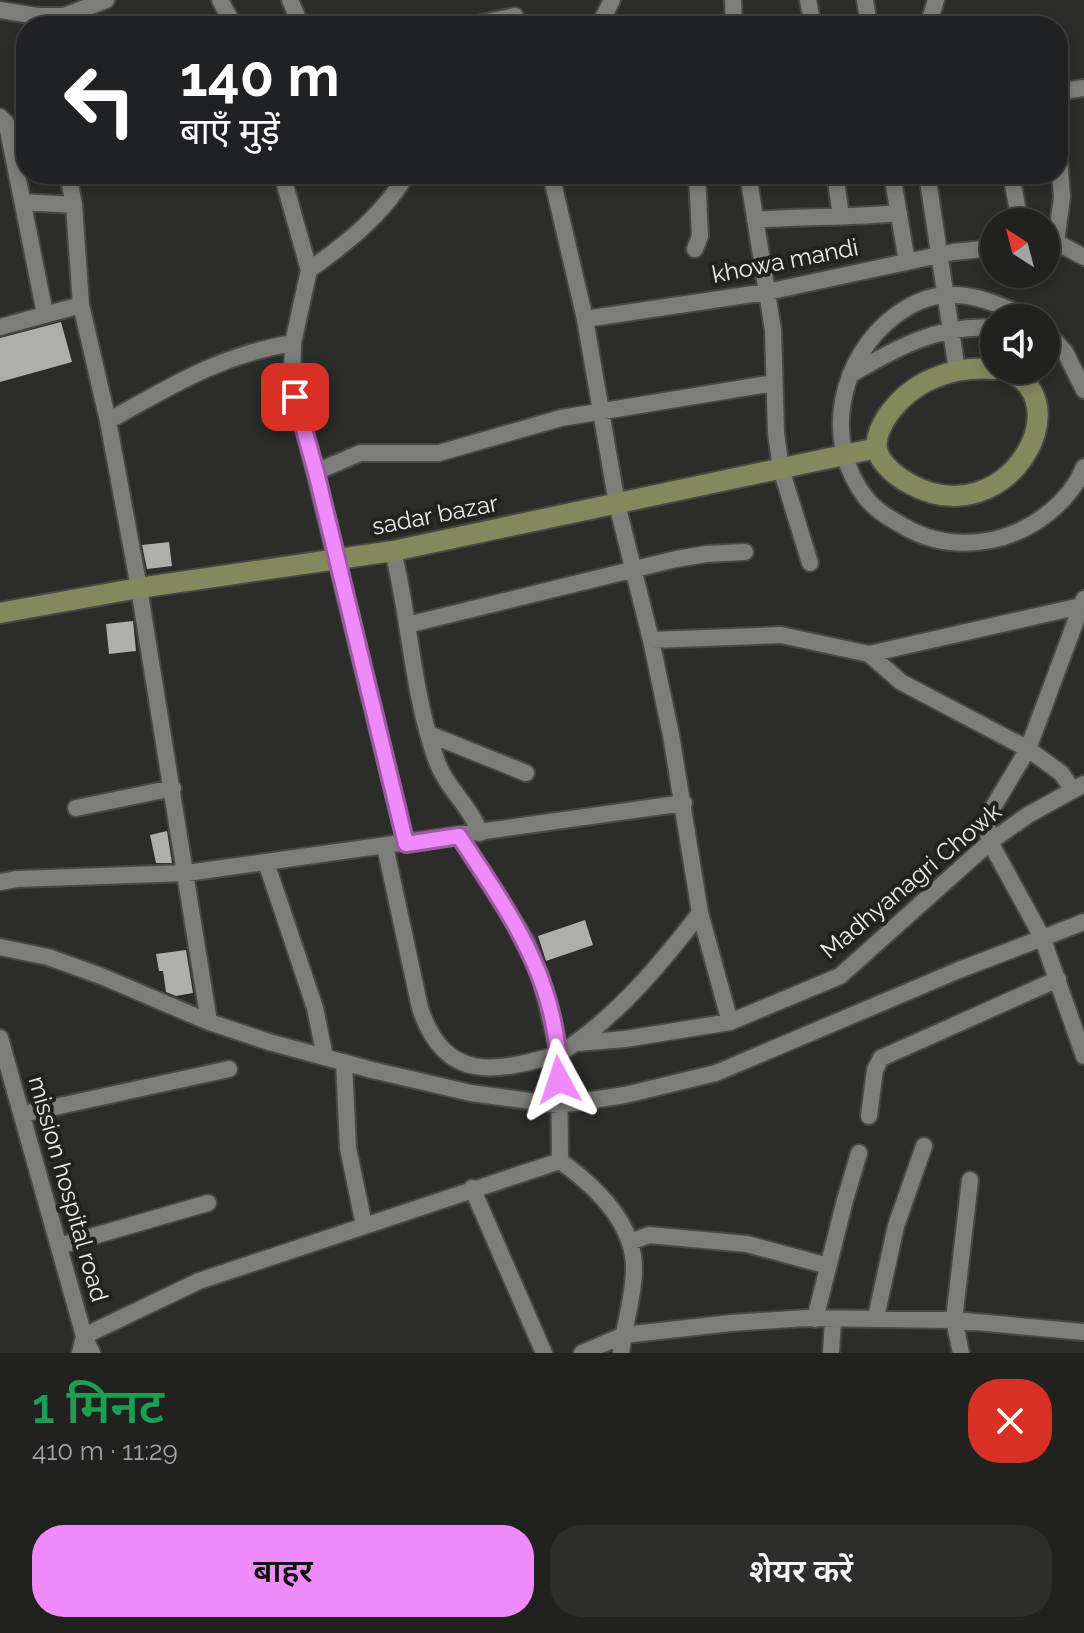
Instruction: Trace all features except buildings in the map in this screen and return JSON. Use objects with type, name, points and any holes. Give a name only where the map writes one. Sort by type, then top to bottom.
[{"type":"main road","points":[[980,369],[957,370],[932,377],[895,405],[878,434],[877,448],[882,460],[903,480],[923,491],[946,497],[969,497],[995,490],[1044,461]]},
{"type":"main road","points":[[1043,384],[1052,389]]},
{"type":"main road","name":"sadar bazar","points":[[0,613],[139,588],[393,551],[877,448]]},
{"type":"street","points":[[64,16],[106,0]]},
{"type":"street","points":[[0,10],[21,16]]},
{"type":"street","points":[[0,117],[6,123],[16,169]]},
{"type":"street","points":[[19,184],[45,314]]},
{"type":"street","points":[[67,184],[66,204],[81,305],[108,421],[139,588],[209,1022]]},
{"type":"street","points":[[285,184],[309,270],[293,343],[292,379],[406,844]]},
{"type":"street","points":[[309,270],[364,228],[401,184]]},
{"type":"street","points":[[553,184],[585,319],[617,504],[651,640],[684,803],[700,913],[730,1022]]},
{"type":"street","points":[[695,249],[700,236],[697,184]]},
{"type":"street","points":[[750,184],[773,330],[781,469],[810,563]]},
{"type":"street","points":[[836,184],[841,217]]},
{"type":"street","points":[[894,184],[907,262]]},
{"type":"street","points":[[929,184],[957,370]]},
{"type":"street","points":[[1013,184],[1017,208]]},
{"type":"street","points":[[1059,208],[1061,184]]},
{"type":"street","points":[[23,202],[66,204]]},
{"type":"street","points":[[755,220],[899,213]]},
{"type":"street","points":[[1060,246],[1084,257]]},
{"type":"street","name":"khowa mandi","points":[[585,319],[767,292],[941,255],[980,250]]},
{"type":"street","points":[[996,304],[947,295],[923,300],[887,322],[869,339],[850,375],[841,408],[846,455],[857,485],[868,501],[885,516],[917,534],[944,543],[973,544],[1004,538],[1038,520],[1063,501],[1084,467]]},
{"type":"street","points":[[0,327],[81,305]]},
{"type":"street","points":[[850,375],[895,348],[952,329],[980,328]]},
{"type":"street","points":[[108,421],[210,365],[241,354],[293,343]]},
{"type":"street","points":[[1060,346],[1084,390]]},
{"type":"street","points":[[316,472],[360,453],[439,453],[561,418],[774,383]]},
{"type":"street","points":[[393,551],[429,734],[441,775],[473,815],[480,833]]},
{"type":"street","points":[[407,625],[633,568],[706,554],[745,552]]},
{"type":"street","points":[[651,640],[781,635],[869,654],[1083,603]]},
{"type":"street","points":[[1083,603],[1028,749],[992,809],[987,829],[990,842],[1042,937],[1084,1056]]},
{"type":"street","points":[[869,654],[901,682],[1028,749],[1079,787]]},
{"type":"street","points":[[429,734],[526,773]]},
{"type":"street","name":"Madhyanagri Chowk","points":[[577,1043],[625,1039],[730,1022],[840,976],[990,842],[1028,815],[1079,787]]},
{"type":"street","points":[[76,808],[173,788]]},
{"type":"street","points":[[0,882],[187,873],[684,803]]},
{"type":"street","points":[[459,836],[515,921],[541,979],[559,1054],[560,1161]]},
{"type":"street","points":[[385,846],[427,1029],[447,1054],[467,1065],[491,1069],[528,1063],[559,1054],[577,1043],[646,979],[700,913]]},
{"type":"street","points":[[266,862],[315,1008],[325,1057]]},
{"type":"street","points":[[0,947],[57,960],[209,1022],[325,1057],[471,1093],[559,1105],[625,1095],[716,1073],[1084,922]]},
{"type":"street","points":[[869,1116],[875,1070],[881,1058],[1058,979]]},
{"type":"street","name":"mission hospital road","points":[[0,1038],[84,1336],[92,1353]]},
{"type":"street","points":[[344,1062],[348,1148],[364,1225]]},
{"type":"street","points":[[23,1114],[229,1069]]},
{"type":"street","points":[[876,1317],[896,1226],[924,1146]]},
{"type":"street","points":[[815,1319],[859,1153]]},
{"type":"street","points":[[80,1353],[84,1336],[199,1281],[560,1161]]},
{"type":"street","points":[[560,1161],[587,1180],[605,1201],[630,1242],[634,1270],[621,1353]]},
{"type":"street","points":[[961,1353],[954,1320],[970,1180]]},
{"type":"street","points":[[472,1188],[544,1353]]},
{"type":"street","points":[[59,1246],[208,1203]]},
{"type":"street","points":[[630,1242],[649,1235],[747,1244],[828,1266]]},
{"type":"street","points":[[582,1353],[624,1335],[731,1323],[815,1319],[876,1317],[954,1320],[1084,1332]]},
{"type":"street","points":[[831,1353],[833,1320]]},
{"type":"route","points":[[295,397],[406,844],[459,836],[515,921],[541,979],[559,1054],[559,1080]]}]
